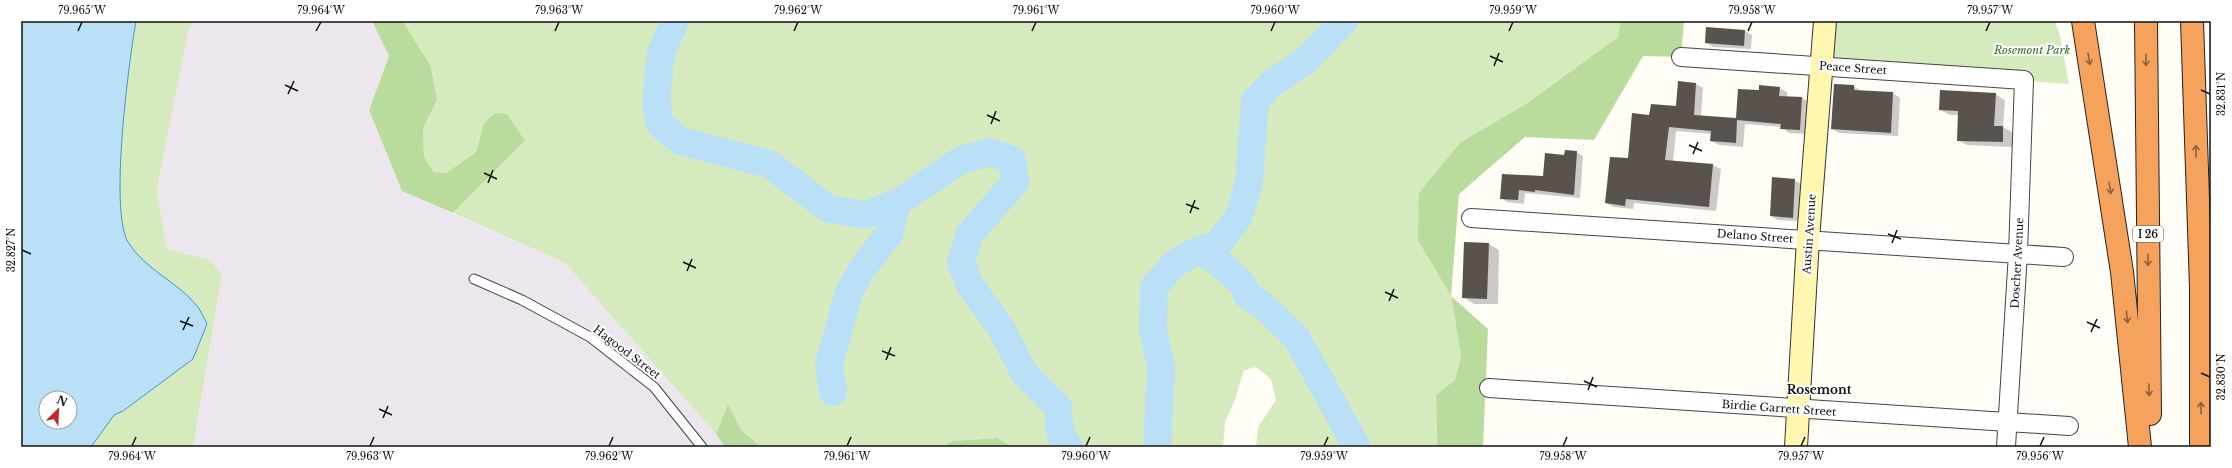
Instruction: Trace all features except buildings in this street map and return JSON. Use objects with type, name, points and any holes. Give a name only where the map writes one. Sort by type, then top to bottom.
[{"type":"highway","points":[[2083,21],[2122,272],[2140,447]]},
{"type":"highway","name":"I 26","points":[[2146,21],[2150,447]]},
{"type":"highway","points":[[2192,21],[2201,288],[2201,447]]},
{"type":"highway","points":[[2201,288],[2211,166]]},
{"type":"street","name":"Austin Avenue","points":[[1796,447],[1808,239],[1825,21]]},
{"type":"street","name":"Peace Street","points":[[1681,57],[2024,80]]},
{"type":"street","name":"Doscher Avenue","points":[[2006,447],[2018,253],[2024,80]]},
{"type":"street","name":"Delano Street","points":[[1471,218],[2064,257]]},
{"type":"street","name":"Birdie Garrett Street","points":[[1489,388],[2069,426]]},
{"type":"lane","name":"Hagood Street","points":[[474,279],[522,300],[590,337],[654,387],[702,447]]},
{"type":"shaded area","points":[[196,21],[372,21],[389,56],[369,110],[402,191],[565,263],[691,397],[726,447],[193,447],[222,276],[211,260],[167,249],[157,190],[189,26]]},
{"type":"green space","points":[[136,21],[196,21],[189,27],[157,190],[167,249],[211,260],[222,276],[193,447],[91,447],[114,415],[123,411],[193,359],[197,306],[142,260],[128,242],[123,225],[120,200],[122,134],[125,100]]},
{"type":"green space","points":[[372,21],[403,21],[431,67],[437,100],[423,128],[424,157],[434,172],[446,173],[476,152],[484,123],[495,113],[507,114],[525,141],[453,213],[402,191],[369,110],[389,56]]},
{"type":"green space","points":[[403,21],[1620,21],[1618,37],[1526,104],[1460,144],[1418,241],[1451,296],[1461,356],[1455,380],[1436,396],[1437,447],[1256,447],[1258,427],[1276,400],[1271,379],[1256,367],[1244,370],[1235,400],[1225,422],[1223,447],[1013,447],[997,438],[952,441],[943,447],[761,447],[742,431],[728,404],[716,434],[565,263],[453,213],[525,141],[484,123],[476,152],[446,173],[434,172],[424,157],[423,128],[437,100],[431,67]]},
{"type":"green space","points":[[1620,21],[1684,21],[1681,57],[1643,56],[1594,140],[1525,137],[1459,194],[1451,296],[1418,241],[1419,193],[1460,143],[1526,104],[1618,37]]},
{"type":"green space","name":"Rosemont Park","points":[[1825,21],[2055,21],[2060,36],[2069,84],[1822,66]]},
{"type":"green space","points":[[1451,296],[1488,329],[1483,447],[1437,447],[1436,395],[1455,380],[1461,356]]},
{"type":"green space","points":[[728,404],[742,431],[761,447],[725,447],[716,434]]},
{"type":"green space","points":[[997,438],[1013,447],[943,447],[952,441]]},
{"type":"water","points":[[21,21],[136,21],[125,100],[122,134],[120,200],[123,225],[128,242],[135,252],[152,268],[189,297],[198,308],[207,324],[193,359],[123,411],[114,415],[91,447],[21,447]]},
{"type":"waterway","points":[[675,21],[661,53],[656,100],[660,124],[681,141],[769,164],[829,209],[865,215],[897,203],[961,160],[989,152],[1012,160],[1015,182],[969,235],[961,262],[969,284],[1001,328],[1024,373],[1058,407],[1060,434],[1069,447]]},
{"type":"waterway","points":[[1157,447],[1161,367],[1153,331],[1154,287],[1175,263],[1199,250],[1218,244],[1238,218],[1249,184],[1255,101],[1271,84],[1304,62],[1344,21]]},
{"type":"waterway","points":[[833,392],[829,364],[849,293],[861,270],[889,234],[897,203]]},
{"type":"waterway","points":[[1199,250],[1220,263],[1243,285],[1247,295],[1260,303],[1296,337],[1357,447]]},
{"type":"district","name":"Rosemont","points":[[1819,389]]}]
